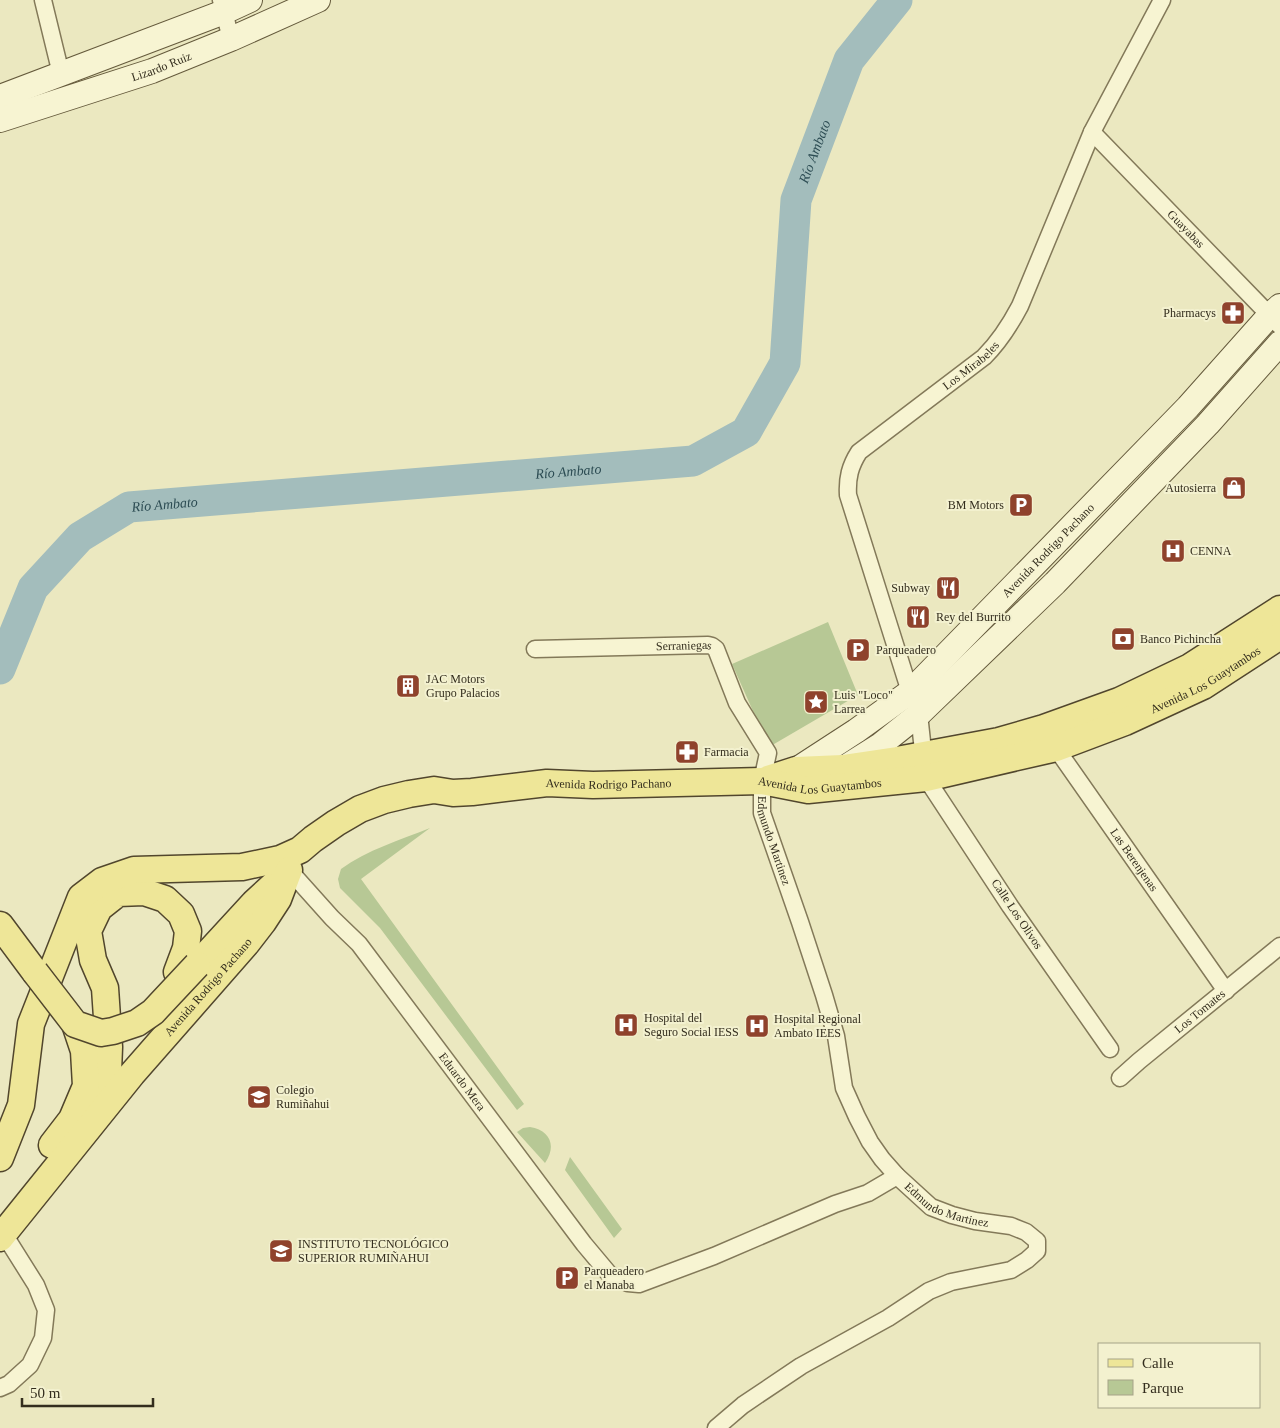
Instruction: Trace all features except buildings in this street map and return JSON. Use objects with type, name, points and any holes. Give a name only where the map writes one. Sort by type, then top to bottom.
[{"type":"main road","points":[[0,97],[222,6],[250,0]]},
{"type":"main road","name":"Lizardo Ruiz","points":[[0,120],[152,71],[231,39],[318,0]]},
{"type":"main road","name":"Avenida Rodrigo Pachano","points":[[802,780],[856,731],[910,692],[1276,316]]},
{"type":"main road","name":"Avenida Rodrigo Pachano","points":[[843,768],[879,746],[919,714],[1055,583],[1208,424],[1280,343]]},
{"type":"main road","points":[[1188,407],[1208,424]]},
{"type":"main road","points":[[1036,564],[1055,583]]},
{"type":"main road","name":"Avenida Los Guaytambos","points":[[762,781],[802,780],[925,766],[1125,722],[1196,676],[1280,610]]},
{"type":"main road","name":"Avenida Los Guaytambos","points":[[1196,676],[1280,636]]},
{"type":"main road","name":"Avenida Los Guaytambos","points":[[802,780],[843,768],[925,766]]},
{"type":"main road","name":"Avenida Rodrigo Pachano","points":[[5,1219],[91,1124],[132,1074],[246,944],[278,898],[284,865],[308,860],[346,832],[370,818],[436,800],[454,793],[547,783],[593,785],[762,781]]},
{"type":"main road","points":[[76,1024],[101,1033],[114,1031],[137,1023],[153,1012],[187,968],[222,916],[247,889],[284,865]]},
{"type":"main road","points":[[0,1158],[21,1105],[30,1024],[81,897],[102,881],[134,870],[284,865]]},
{"type":"main road","points":[[35,972],[82,1016],[107,1023],[132,1017],[162,993],[187,968],[186,948],[188,931],[181,914],[165,899],[144,892],[118,893],[99,908],[88,931],[93,960],[105,988],[109,1047],[109,1064],[91,1124]]},
{"type":"main road","points":[[0,925],[76,1024],[84,1051],[86,1086],[72,1119],[5,1219]]},
{"type":"street","points":[[43,0],[60,74]]},
{"type":"street","name":"Los Mirabeles","points":[[925,766],[919,714],[910,692],[848,495],[849,472],[859,452],[984,357],[1010,324],[1020,306],[1092,132],[1162,0]]},
{"type":"street","points":[[222,6],[231,39]]},
{"type":"street","name":"Guayabas","points":[[1092,132],[1276,316]]},
{"type":"street","name":"Serraniegas","points":[[535,649],[712,646],[716,649],[737,703],[768,753],[762,781]]},
{"type":"street","name":"Las Berenjenas","points":[[1050,738],[1226,991]]},
{"type":"street","name":"Calle Los Olivos","points":[[925,766],[1010,906],[1110,1049]]},
{"type":"street","name":"Edmundo Martinez","points":[[716,1428],[743,1404],[802,1366],[888,1318],[929,1291],[951,1282],[1011,1270],[1037,1251],[1037,1241],[1019,1229],[1011,1226],[975,1222],[931,1207],[882,1159],[870,1142],[844,1088],[836,1036],[824,995],[762,813],[762,781]]},
{"type":"street","name":"Eduardo Mera","points":[[284,865],[332,918],[359,944],[610,1275],[639,1284],[714,1256],[835,1204],[868,1193],[898,1176]]},
{"type":"street","name":"Los Tomates","points":[[1120,1078],[1280,946]]},
{"type":"street","points":[[0,1388],[8,1384],[30,1365],[43,1338],[46,1310],[5,1219]]},
{"type":"green space","points":[[828,622],[858,695],[769,747],[732,664]]},
{"type":"green space","points":[[430,828],[361,879],[524,1104],[517,1110],[380,928],[340,888],[338,879],[341,869],[351,862],[384,846]]},
{"type":"green space","points":[[530,1127],[547,1135],[550,1140],[551,1151],[545,1163],[517,1132],[523,1128]]},
{"type":"green space","points":[[570,1157],[622,1229],[614,1238],[565,1170]]},
{"type":"waterway","name":"Río Ambato","points":[[0,669],[33,588],[80,537],[129,507],[693,461],[746,432],[785,363],[796,200],[849,60],[897,0]]},
{"type":"place","name":"Pharmacys","points":[[1233,313]]},
{"type":"place","name":"Autosierra","points":[[1234,488]]},
{"type":"place","name":"BM Motors","points":[[1021,505]]},
{"type":"place","name":"CENNA","points":[[1173,551]]},
{"type":"place","name":"Subway","points":[[948,588]]},
{"type":"place","name":"Rey del Burrito","points":[[918,617]]},
{"type":"place","name":"Banco Pichincha","points":[[1123,639]]},
{"type":"place","name":"Parqueadero","points":[[858,650]]},
{"type":"place","name":"JAC Motors Grupo Palacios","points":[[408,686]]},
{"type":"place","name":"Luis \"Loco\" Larrea","points":[[816,702]]},
{"type":"place","name":"Farmacia","points":[[687,752]]},
{"type":"place","name":"Hospital del Seguro Social IESS","points":[[626,1025]]},
{"type":"place","name":"Hospital Regional Ambato IEES","points":[[757,1026]]},
{"type":"place","name":"Colegio Rumiñahui","points":[[259,1097]]},
{"type":"place","name":"INSTITUTO TECNOLÓGICO SUPERIOR RUMIÑAHUI","points":[[281,1251]]},
{"type":"place","name":"Parqueadero el Manaba","points":[[567,1278]]}]
